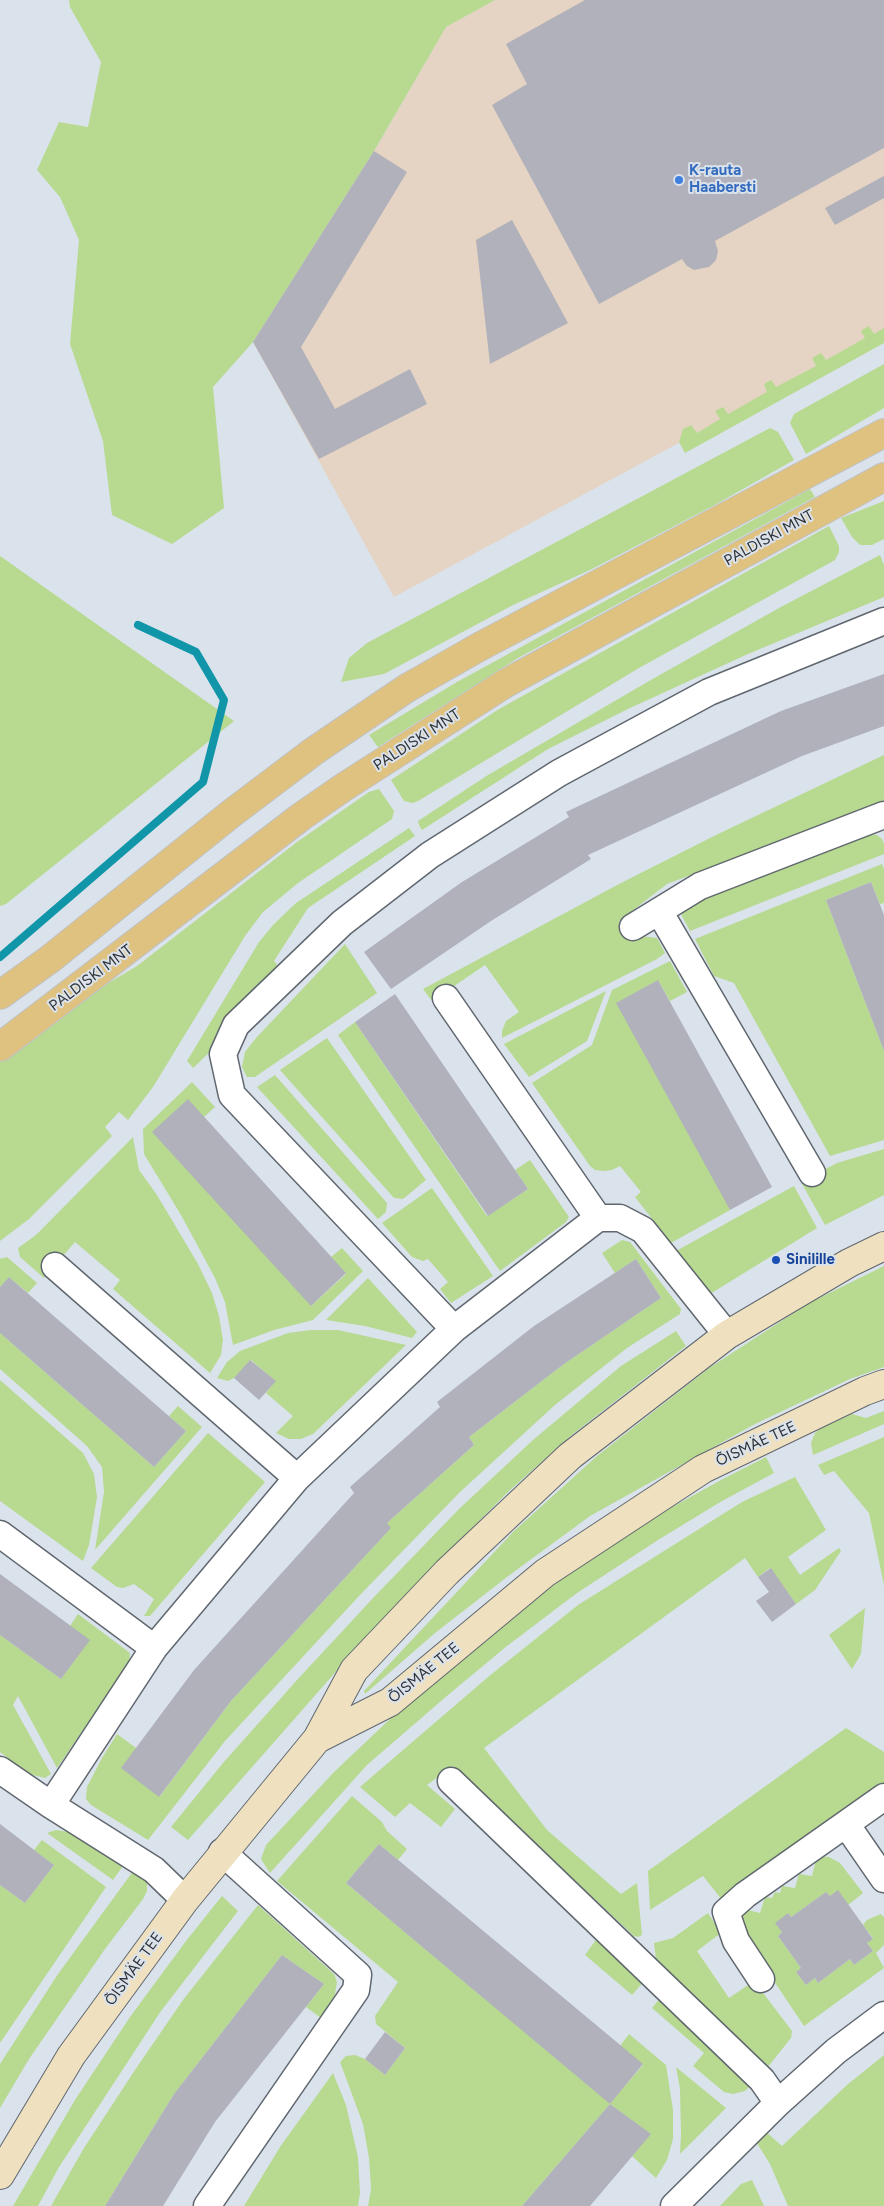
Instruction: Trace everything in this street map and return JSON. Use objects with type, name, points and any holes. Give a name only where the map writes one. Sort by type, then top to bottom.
[{"type":"main road","points":[[859,445],[884,426]]},
{"type":"main road","points":[[0,995],[50,959],[232,812],[314,750],[407,688],[481,646],[884,433]]},
{"type":"main road","name":"PALDISKI MNT","points":[[0,1047],[302,816],[344,787],[506,683],[879,478]]},
{"type":"main road","points":[[317,1739],[354,1670],[447,1572],[570,1456],[727,1336],[849,1264],[884,1246]]},
{"type":"main road","name":"ÕISMÄE TEE","points":[[0,2174],[70,2056],[222,1852],[317,1739],[390,1702],[545,1573],[703,1469],[865,1391],[884,1384]]},
{"type":"street","points":[[454,1329],[232,1095],[223,1054],[236,1026],[342,923],[430,855],[558,773],[709,692],[884,621]]},
{"type":"street","points":[[633,927],[700,886],[884,815]]},
{"type":"street","points":[[659,911],[812,1173]]},
{"type":"street","points":[[446,998],[598,1218]]},
{"type":"street","points":[[51,1805],[154,1648],[297,1478],[454,1329],[598,1218],[620,1218],[643,1230],[727,1336]]},
{"type":"street","points":[[55,1266],[297,1478]]},
{"type":"street","points":[[0,1534],[154,1648]]},
{"type":"street","points":[[0,1770],[51,1805],[154,1870],[185,1900]]},
{"type":"street","points":[[451,1781],[762,2080],[778,2103]]},
{"type":"street","points":[[760,1979],[736,1941],[726,1912],[745,1895],[884,1797]]},
{"type":"street","points":[[846,1824],[884,1879]]},
{"type":"street","points":[[207,2206],[356,1990],[358,1975],[222,1852]]},
{"type":"street","points":[[674,2206],[778,2103],[836,2052],[884,2014]]},
{"type":"shaded area","points":[[495,0],[884,0],[884,332],[394,597],[253,342],[374,151],[446,27]]},
{"type":"green space","points":[[69,0],[495,0],[446,27],[374,151],[253,342],[213,387],[224,508],[172,544],[112,515],[103,441],[70,344],[79,240],[60,197],[37,170],[59,122],[88,127],[101,62],[70,7]]},
{"type":"green space","points":[[869,326],[874,334],[884,328],[884,343],[685,453],[679,442],[683,429],[691,425],[697,433],[720,419],[715,411],[723,407],[728,414],[767,392],[764,384],[771,380],[776,387],[816,366],[812,358],[821,353],[826,360],[865,338],[861,331]]},
{"type":"green space","points":[[884,364],[884,408],[806,454],[790,423],[794,414]]},
{"type":"green space","points":[[770,428],[778,432],[794,460],[713,506],[590,570],[513,605],[384,674],[341,682],[349,658],[367,643]]},
{"type":"green space","points":[[810,489],[815,497],[518,658],[378,747],[369,735],[457,682]]},
{"type":"green space","points":[[884,501],[884,539],[872,545],[860,545],[852,537],[841,518]]},
{"type":"green space","points":[[829,526],[839,546],[839,552],[835,560],[639,668],[418,801],[413,803],[404,801],[391,780],[499,709]]},
{"type":"green space","points":[[880,555],[884,565],[884,597],[748,654],[630,708],[548,749],[422,830],[419,825],[418,821],[488,775],[779,608]]},
{"type":"green space","points":[[0,556],[234,721],[6,904],[0,906]]},
{"type":"green space","points":[[884,755],[884,799],[882,802],[667,884],[619,921],[629,940],[641,936],[657,938],[665,953],[657,959],[502,1038],[502,1031],[506,1021],[519,1012],[485,965],[432,1001],[423,989],[621,883],[716,835]]},
{"type":"green space","points":[[379,789],[394,811],[392,819],[298,883],[263,912],[245,936],[153,1087],[128,1120],[119,1112],[105,1127],[112,1136],[29,1219],[0,1241],[0,1058],[73,1004],[137,966],[297,842],[369,792]]},
{"type":"green space","points":[[409,828],[415,836],[308,908],[274,961],[279,967],[212,1050],[193,1068],[187,1061],[259,942],[274,924],[296,903]]},
{"type":"green space","points":[[862,833],[877,835],[882,839],[884,854],[690,931],[682,916],[682,909],[686,901]]},
{"type":"green space","points":[[882,864],[884,869],[884,903],[880,904],[871,882],[826,900],[884,1051],[884,1140],[830,1156],[734,983],[714,976],[695,939]]},
{"type":"green space","points":[[345,944],[377,993],[255,1077],[247,1077],[242,1067],[245,1052]]},
{"type":"green space","points":[[670,961],[687,992],[670,1001],[658,980],[730,1210],[671,1243],[635,1197],[641,1192],[620,1166],[604,1171],[595,1170],[590,1166],[532,1083],[592,1045],[612,990]]},
{"type":"green space","points":[[606,991],[587,1041],[529,1077],[504,1044]]},
{"type":"green space","points":[[355,1022],[487,1216],[528,1189],[515,1170],[530,1160],[569,1217],[566,1222],[500,1271],[338,1035]]},
{"type":"green space","points":[[327,1038],[426,1180],[403,1199],[394,1198],[280,1070]]},
{"type":"green space","points":[[275,1075],[387,1203],[386,1212],[378,1219],[257,1087]]},
{"type":"green space","points":[[192,1082],[215,1107],[204,1117],[311,1306],[346,1274],[331,1257],[342,1248],[363,1271],[313,1320],[274,1330],[233,1345],[225,1302],[215,1278],[181,1215],[144,1154],[143,1129]]},
{"type":"green space","points":[[133,1137],[139,1170],[157,1195],[198,1264],[212,1293],[219,1316],[223,1340],[221,1355],[210,1373],[113,1289],[120,1280],[75,1242],[44,1278],[20,1257],[18,1248],[36,1235]]},
{"type":"green space","points":[[884,1149],[884,1195],[825,1225],[801,1182],[837,1163]]},
{"type":"green space","points":[[794,1186],[817,1228],[710,1294],[676,1251]]},
{"type":"green space","points":[[432,1188],[493,1276],[451,1303],[440,1289],[448,1282],[428,1259],[423,1261],[412,1257],[382,1223]]},
{"type":"green space","points":[[622,1240],[630,1242],[681,1309],[680,1314],[627,1348],[555,1405],[460,1492],[359,1596],[225,1741],[148,1840],[91,1805],[86,1799],[87,1787],[117,1734],[136,1748],[160,1796],[231,1701],[390,1529],[387,1523],[474,1445],[469,1437],[564,1364],[661,1298],[636,1259],[615,1273],[602,1253]]},
{"type":"green space","points":[[7,1257],[37,1283],[28,1293],[9,1277],[0,1287],[0,1259]]},
{"type":"green space","points":[[884,1266],[884,1367],[850,1379],[755,1424],[590,1516],[435,1633],[365,1694],[364,1691],[514,1531],[597,1456],[709,1368],[809,1303]]},
{"type":"green space","points":[[368,1278],[417,1332],[412,1338],[365,1326],[326,1320]]},
{"type":"green space","points":[[311,1330],[338,1330],[406,1345],[313,1434],[301,1439],[289,1439],[276,1433],[293,1416],[266,1393],[275,1381],[251,1360],[234,1378],[228,1381],[217,1378],[227,1362],[240,1351],[288,1333]]},
{"type":"green space","points":[[676,1331],[686,1346],[573,1434],[509,1491],[369,1634],[188,1840],[171,1827],[223,1763],[297,1680],[459,1509],[533,1440],[621,1366]]},
{"type":"green space","points":[[0,1333],[154,1467],[186,1431],[169,1416],[178,1406],[202,1427],[95,1550],[104,1492],[102,1467],[87,1446],[0,1369]]},
{"type":"green space","points":[[0,1380],[83,1453],[94,1474],[97,1497],[89,1545],[83,1561],[0,1501]]},
{"type":"green space","points":[[884,1411],[884,1424],[813,1455],[811,1443],[815,1433],[821,1428],[852,1414],[866,1418]]},
{"type":"green space","points":[[208,1433],[265,1482],[150,1616],[144,1616],[154,1599],[134,1584],[123,1588],[117,1587],[91,1568]]},
{"type":"green space","points":[[884,1437],[884,1585],[869,1513],[834,1471],[824,1475],[818,1465]]},
{"type":"green space","points":[[766,1457],[774,1473],[722,1501],[577,1593],[507,1646],[448,1695],[367,1765],[270,1873],[261,1859],[266,1845],[334,1772],[408,1702],[487,1636],[572,1571],[656,1516]]},
{"type":"green space","points":[[795,1477],[826,1530],[788,1557],[800,1575],[839,1548],[841,1551],[815,1590],[796,1604],[770,1568],[758,1577],[745,1558],[484,1748],[547,1830],[621,1894],[637,1883],[642,1935],[634,1936],[453,1766],[427,1785],[455,1809],[441,1827],[410,1803],[395,1817],[360,1787],[488,1677],[578,1605],[742,1502]]},
{"type":"green space","points":[[865,1608],[861,1654],[852,1669],[829,1635]]},
{"type":"green space","points":[[78,1614],[130,1653],[129,1663],[57,1768],[18,1696],[13,1705],[51,1774],[45,1778],[29,1774],[0,1752],[0,1635],[61,1679],[89,1640],[70,1626]]},
{"type":"green space","points":[[846,1728],[884,1752],[884,1791],[722,1900],[703,1876],[650,1910],[648,1871]]},
{"type":"green space","points":[[352,1796],[382,1822],[387,1831],[407,1849],[398,1860],[379,1844],[346,1883],[610,2103],[643,2065],[620,2046],[629,2034],[666,2065],[673,2110],[673,2139],[667,2160],[656,2178],[632,2156],[650,2134],[610,2104],[522,2206],[368,2206],[371,2189],[369,2158],[363,2124],[340,2062],[346,2056],[355,2055],[365,2059],[385,2075],[405,2048],[376,2024],[375,2016],[398,1982],[277,1881]]},
{"type":"green space","points":[[56,1830],[75,1833],[125,1863],[113,1880],[47,1833]]},
{"type":"green space","points":[[42,1840],[106,1887],[0,2043],[0,1885],[25,1903],[54,1865],[34,1850]]},
{"type":"green space","points":[[817,1856],[829,1857],[840,1863],[863,1893],[848,1905],[826,1892],[791,1917],[788,1913],[782,1932],[778,1936],[801,1968],[796,1972],[806,1985],[815,1978],[818,1983],[850,1959],[854,1965],[873,1951],[867,1943],[873,1938],[863,1925],[867,1920],[881,1914],[884,1917],[884,1945],[876,1953],[884,1968],[804,2026],[743,1935],[742,1918],[744,1909],[760,1913],[765,1897],[772,1898],[775,1892],[780,1893],[782,1886],[795,1888],[799,1874],[812,1876]]},
{"type":"green space","points":[[134,1870],[144,1877],[147,1883],[147,1891],[143,1899],[105,1949],[29,2059],[0,2108],[0,2064],[58,1974]]},
{"type":"green space","points":[[222,1896],[238,1911],[161,2011],[59,2167],[38,2206],[13,2206],[75,2100],[130,2017]]},
{"type":"green space","points":[[258,1905],[334,1974],[337,1982],[334,2000],[321,2018],[306,2007],[324,1984],[282,1955],[174,2094],[105,2206],[51,2206],[84,2148],[183,2000]]},
{"type":"green space","points":[[708,1913],[721,1933],[697,1951],[729,1998],[754,1981],[792,2031],[791,2038],[767,2068],[656,1959],[654,1943],[673,1938]]},
{"type":"green space","points":[[600,1934],[645,1980],[632,1995],[585,1955]]},
{"type":"green space","points":[[661,1997],[749,2087],[745,2091],[733,2094],[724,2092],[693,2066],[704,2053],[652,2008]]},
{"type":"green space","points":[[884,2055],[884,2206],[788,2206],[770,2164],[755,2140],[765,2131],[782,2146],[847,2085]]},
{"type":"green space","points":[[676,2067],[726,2108],[680,2154],[680,2089]]},
{"type":"green space","points":[[333,2073],[346,2105],[358,2157],[360,2193],[358,2206],[244,2206],[280,2147]]},
{"type":"green space","points":[[752,2180],[764,2206],[720,2206],[741,2184]]},
{"type":"building","name":"K-rauta Haabersti","points":[[585,0],[884,0],[884,148],[715,241],[718,251],[716,260],[709,267],[694,270],[687,266],[682,259],[599,304],[492,105],[527,84],[506,44]]},
{"type":"building","points":[[374,151],[407,172],[301,347],[335,409],[410,369],[427,404],[319,459],[253,342]]},
{"type":"building","points":[[884,176],[884,198],[835,225],[825,208]]},
{"type":"building","points":[[512,220],[568,323],[490,364],[476,240]]},
{"type":"building","points":[[884,674],[884,726],[802,756],[588,855],[591,859],[491,921],[391,989],[364,952],[462,882],[569,817],[566,812],[781,711]]},
{"type":"building","points":[[871,882],[884,915],[884,1051],[826,900]]},
{"type":"building","points":[[658,980],[772,1187],[730,1210],[616,1003]]},
{"type":"building","points":[[395,994],[528,1189],[488,1216],[355,1022]]},
{"type":"building","points":[[188,1099],[346,1273],[311,1306],[152,1132]]},
{"type":"building","points":[[636,1259],[661,1298],[564,1364],[469,1437],[474,1445],[387,1523],[391,1528],[231,1701],[159,1797],[121,1768],[194,1670],[354,1493],[350,1487],[440,1407],[437,1402],[534,1326]]},
{"type":"building","points":[[9,1277],[186,1431],[154,1467],[0,1333],[0,1287]]},
{"type":"building","points":[[250,1360],[276,1381],[259,1400],[234,1378]]},
{"type":"building","points":[[771,1568],[796,1604],[772,1622],[756,1601],[769,1592],[758,1577]]},
{"type":"building","points":[[0,1574],[90,1640],[61,1679],[0,1635]]},
{"type":"building","points":[[0,1824],[54,1865],[25,1903],[0,1885]]},
{"type":"building","points":[[379,1844],[643,2064],[610,2104],[346,1883]]},
{"type":"building","points":[[838,1890],[873,1939],[867,1943],[873,1951],[854,1965],[850,1959],[818,1983],[815,1978],[806,1985],[796,1972],[801,1968],[778,1936],[782,1932],[775,1923],[788,1913],[791,1917],[826,1892],[830,1896]]},
{"type":"building","points":[[282,1955],[324,1984],[215,2122],[163,2206],[105,2206],[174,2094]]},
{"type":"building","points":[[385,2032],[405,2048],[385,2075],[365,2059]]},
{"type":"building","points":[[610,2104],[651,2134],[590,2206],[522,2206]]},
{"type":"waterway","points":[[0,957],[203,782],[224,700],[196,652],[138,625]]},
{"type":"place","name":"K-rauta Haabersti","points":[[679,180]]},
{"type":"place","name":"Sinilille","points":[[776,1260]]}]
